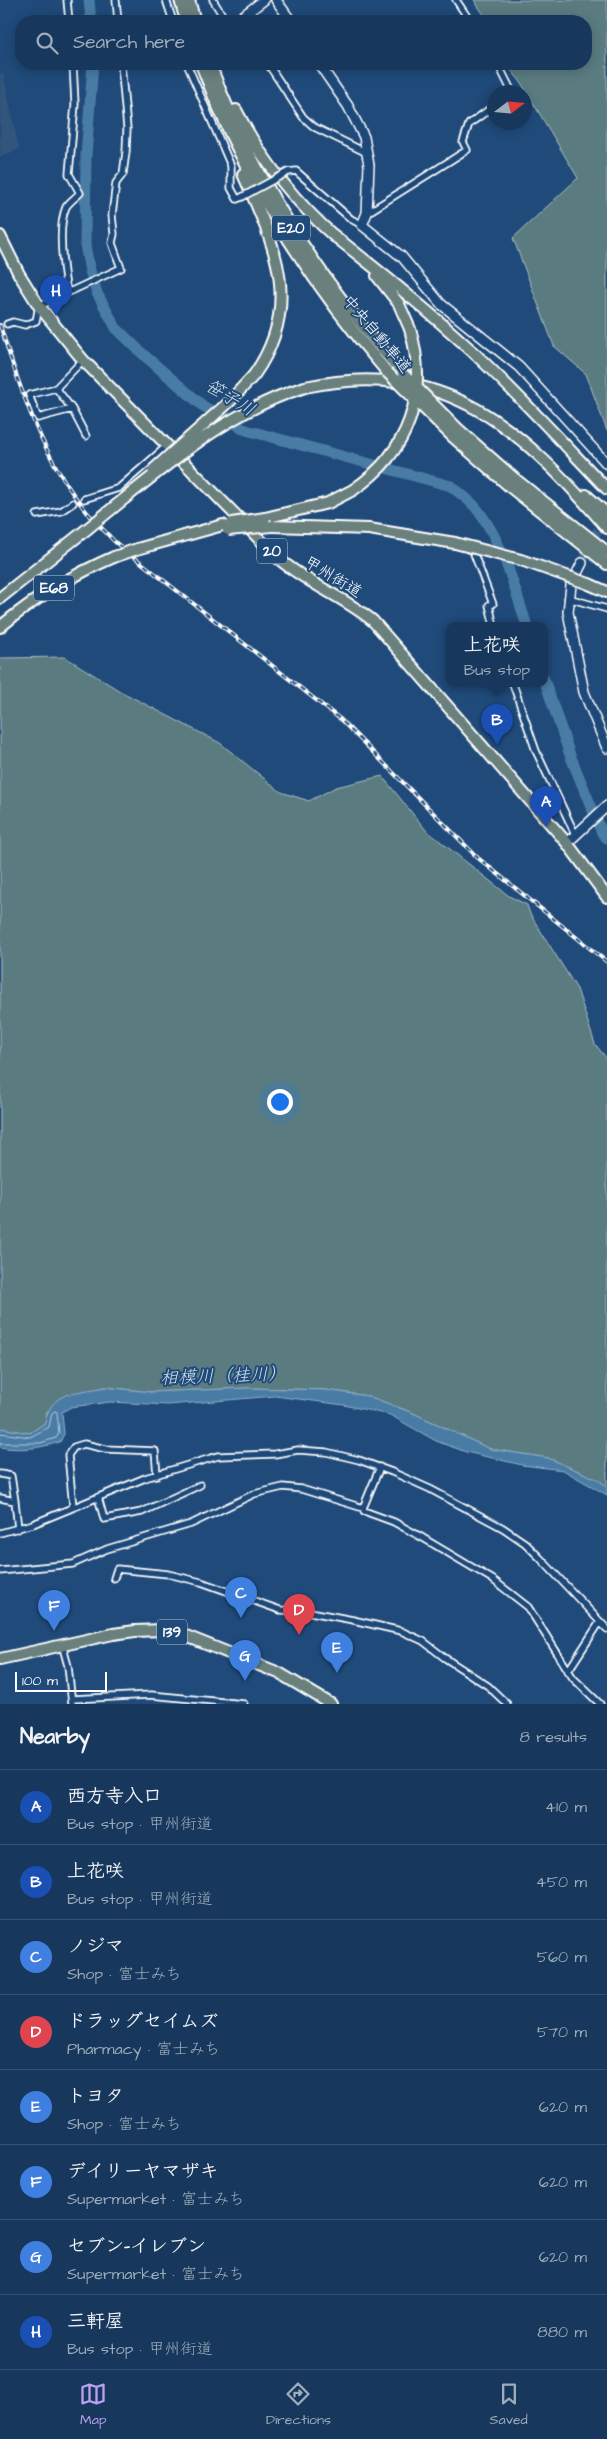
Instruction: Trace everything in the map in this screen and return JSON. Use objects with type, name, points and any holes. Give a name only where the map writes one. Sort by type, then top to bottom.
[{"type":"highway","points":[[179,0],[183,15]]},
{"type":"highway","points":[[87,529],[229,402],[254,375],[268,351],[277,327],[281,300],[280,272],[267,228],[212,106],[198,70]]},
{"type":"highway","name":"中央自動車道","points":[[203,70],[228,131],[278,225],[325,295],[387,372],[453,437],[512,483],[607,552]]},
{"type":"highway","name":"中央自動車道","points":[[214,70],[244,143],[286,220],[350,313],[403,374],[512,483],[607,564]]},
{"type":"highway","points":[[215,70],[244,126],[267,164],[293,197],[385,284],[399,304],[410,328],[415,345],[418,377],[409,422],[387,461],[353,490],[328,503],[268,522]]},
{"type":"highway","points":[[332,234],[408,294],[473,352],[536,414],[607,490]]},
{"type":"highway","name":"甲州街道","points":[[0,236],[19,274],[39,306],[83,360],[168,444],[279,559],[303,578],[353,606],[373,622],[567,843],[607,897]]},
{"type":"highway","points":[[87,529],[224,425],[268,400],[305,387],[347,380],[387,380],[406,383],[466,402],[505,426],[538,452],[607,514]]},
{"type":"highway","points":[[505,426],[554,470],[607,528]]},
{"type":"highway","points":[[268,522],[369,529],[455,543],[530,563],[607,592]]},
{"type":"highway","name":"E68","points":[[0,627],[45,594],[114,557],[156,543],[225,527],[268,522]]},
{"type":"highway","name":"E68","points":[[0,598],[87,529]]},
{"type":"highway","name":"甲州街道","points":[[593,876],[607,891]]},
{"type":"highway","name":"139","points":[[0,1659],[62,1644],[135,1631],[163,1630],[182,1634],[279,1673],[331,1704]]},
{"type":"street","points":[[67,0],[68,15]]},
{"type":"street","points":[[116,0],[117,15]]},
{"type":"street","points":[[166,0],[171,15]]},
{"type":"street","points":[[213,0],[222,15]]},
{"type":"street","points":[[244,15],[264,0]]},
{"type":"street","points":[[276,0],[287,15]]},
{"type":"street","points":[[456,0],[466,15]]},
{"type":"street","points":[[67,292],[64,275],[63,224],[67,206],[80,193],[69,174],[75,104],[73,70]]},
{"type":"street","points":[[7,324],[32,324],[36,321],[39,306],[121,268],[112,243],[114,234],[112,215],[116,183],[123,174],[126,152],[127,128],[122,70]]},
{"type":"street","points":[[190,70],[231,166],[231,188],[237,199],[288,172],[296,171],[351,219],[362,225],[402,257],[441,304],[519,367],[607,464]]},
{"type":"street","points":[[272,70],[303,118],[314,127],[369,154]]},
{"type":"street","points":[[323,70],[357,122],[369,154],[366,213],[362,225]]},
{"type":"street","points":[[501,70],[508,85]]},
{"type":"street","points":[[366,213],[467,150],[464,142],[469,124],[487,111]]},
{"type":"street","points":[[72,409],[38,418],[30,394],[56,388],[83,360]]},
{"type":"street","points":[[56,388],[72,409],[86,436]]},
{"type":"street","points":[[84,499],[118,488],[168,444]]},
{"type":"street","points":[[37,515],[60,511],[73,503]]},
{"type":"street","points":[[474,554],[493,604],[489,605],[493,622]]},
{"type":"street","points":[[582,563],[571,586],[568,598],[570,630],[590,713],[607,748]]},
{"type":"street","points":[[568,598],[607,609]]},
{"type":"street","points":[[514,687],[536,751],[576,836]]},
{"type":"street","points":[[567,843],[607,806]]},
{"type":"street","points":[[73,1507],[68,1455],[74,1447],[84,1444],[106,1449],[156,1451],[157,1474]]},
{"type":"street","points":[[0,1533],[18,1529],[157,1474],[218,1456],[275,1454],[310,1450],[344,1456],[380,1467],[430,1489],[514,1536],[540,1558],[607,1629]]},
{"type":"street","points":[[363,1508],[380,1467]]},
{"type":"street","points":[[0,1474],[12,1476],[18,1529]]},
{"type":"street","points":[[98,1497],[104,1519],[142,1512],[200,1485]]},
{"type":"street","points":[[0,1571],[73,1564],[107,1549],[192,1524],[254,1494],[283,1487],[301,1490],[363,1508],[364,1511],[394,1522],[492,1579],[528,1607],[568,1671],[600,1704]]},
{"type":"street","points":[[0,1498],[15,1501]]},
{"type":"street","points":[[114,1578],[117,1569],[168,1574],[201,1582],[280,1610],[305,1611],[401,1632],[423,1641],[444,1658],[482,1682],[507,1704]]},
{"type":"street","points":[[568,1671],[600,1622]]},
{"type":"street","points":[[62,1644],[68,1666],[72,1701],[151,1696],[244,1704]]},
{"type":"shaded area","points":[[3,73],[19,149],[0,157],[0,74]]},
{"type":"green space","points":[[474,0],[607,0],[607,431],[586,374],[554,346],[513,238],[578,178],[532,101],[532,85],[522,85],[511,70],[592,70],[592,15],[484,15]]},
{"type":"green space","points":[[65,657],[120,691],[220,743],[281,792],[309,801],[336,787],[382,776],[426,830],[509,896],[527,905],[530,914],[577,989],[595,1044],[607,1059],[607,1487],[599,1480],[548,1458],[490,1449],[413,1413],[368,1396],[326,1390],[249,1388],[150,1392],[105,1387],[47,1411],[45,1423],[30,1433],[0,1428],[0,658]]},
{"type":"water","points":[[105,1387],[150,1392],[249,1388],[326,1390],[368,1396],[413,1413],[490,1449],[548,1458],[599,1480],[607,1487],[607,1495],[563,1470],[522,1465],[466,1452],[436,1441],[390,1415],[344,1405],[275,1396],[168,1405],[110,1402],[71,1407],[62,1412],[64,1434],[60,1442],[30,1448],[0,1447],[0,1428],[30,1433],[45,1423],[48,1412],[59,1399],[75,1392]]},
{"type":"waterway","name":"笹子川","points":[[89,0],[90,15]]},
{"type":"waterway","name":"笹子川","points":[[93,70],[86,156],[85,245],[97,293],[116,328],[203,406],[246,430],[451,486],[474,506],[494,536],[507,565],[526,622]]},
{"type":"waterway","name":"笹子川","points":[[547,687],[570,755],[602,833],[607,838]]},
{"type":"tunnel","points":[[0,327],[7,324]]},
{"type":"tunnel","points":[[582,563],[597,531],[607,519]]},
{"type":"railway","points":[[0,325],[16,374],[45,446],[71,491],[96,523],[115,542],[340,719],[478,858],[607,962]]},
{"type":"place","name":"三軒屋","points":[[56,316]]},
{"type":"place","name":"上花咲","points":[[497,745]]},
{"type":"place","name":"西方寺入口","points":[[546,827]]},
{"type":"place","name":"ノジマ","points":[[241,1618]]},
{"type":"place","name":"デイリーヤマザキ","points":[[54,1631]]},
{"type":"place","name":"ドラッグセイムズ","points":[[299,1635]]},
{"type":"place","name":"トヨタ","points":[[337,1673]]},
{"type":"place","name":"セブン-イレブン","points":[[245,1681]]},
{"type":"water label","name":"相模川（桂川）","points":[[223,1376]]}]
